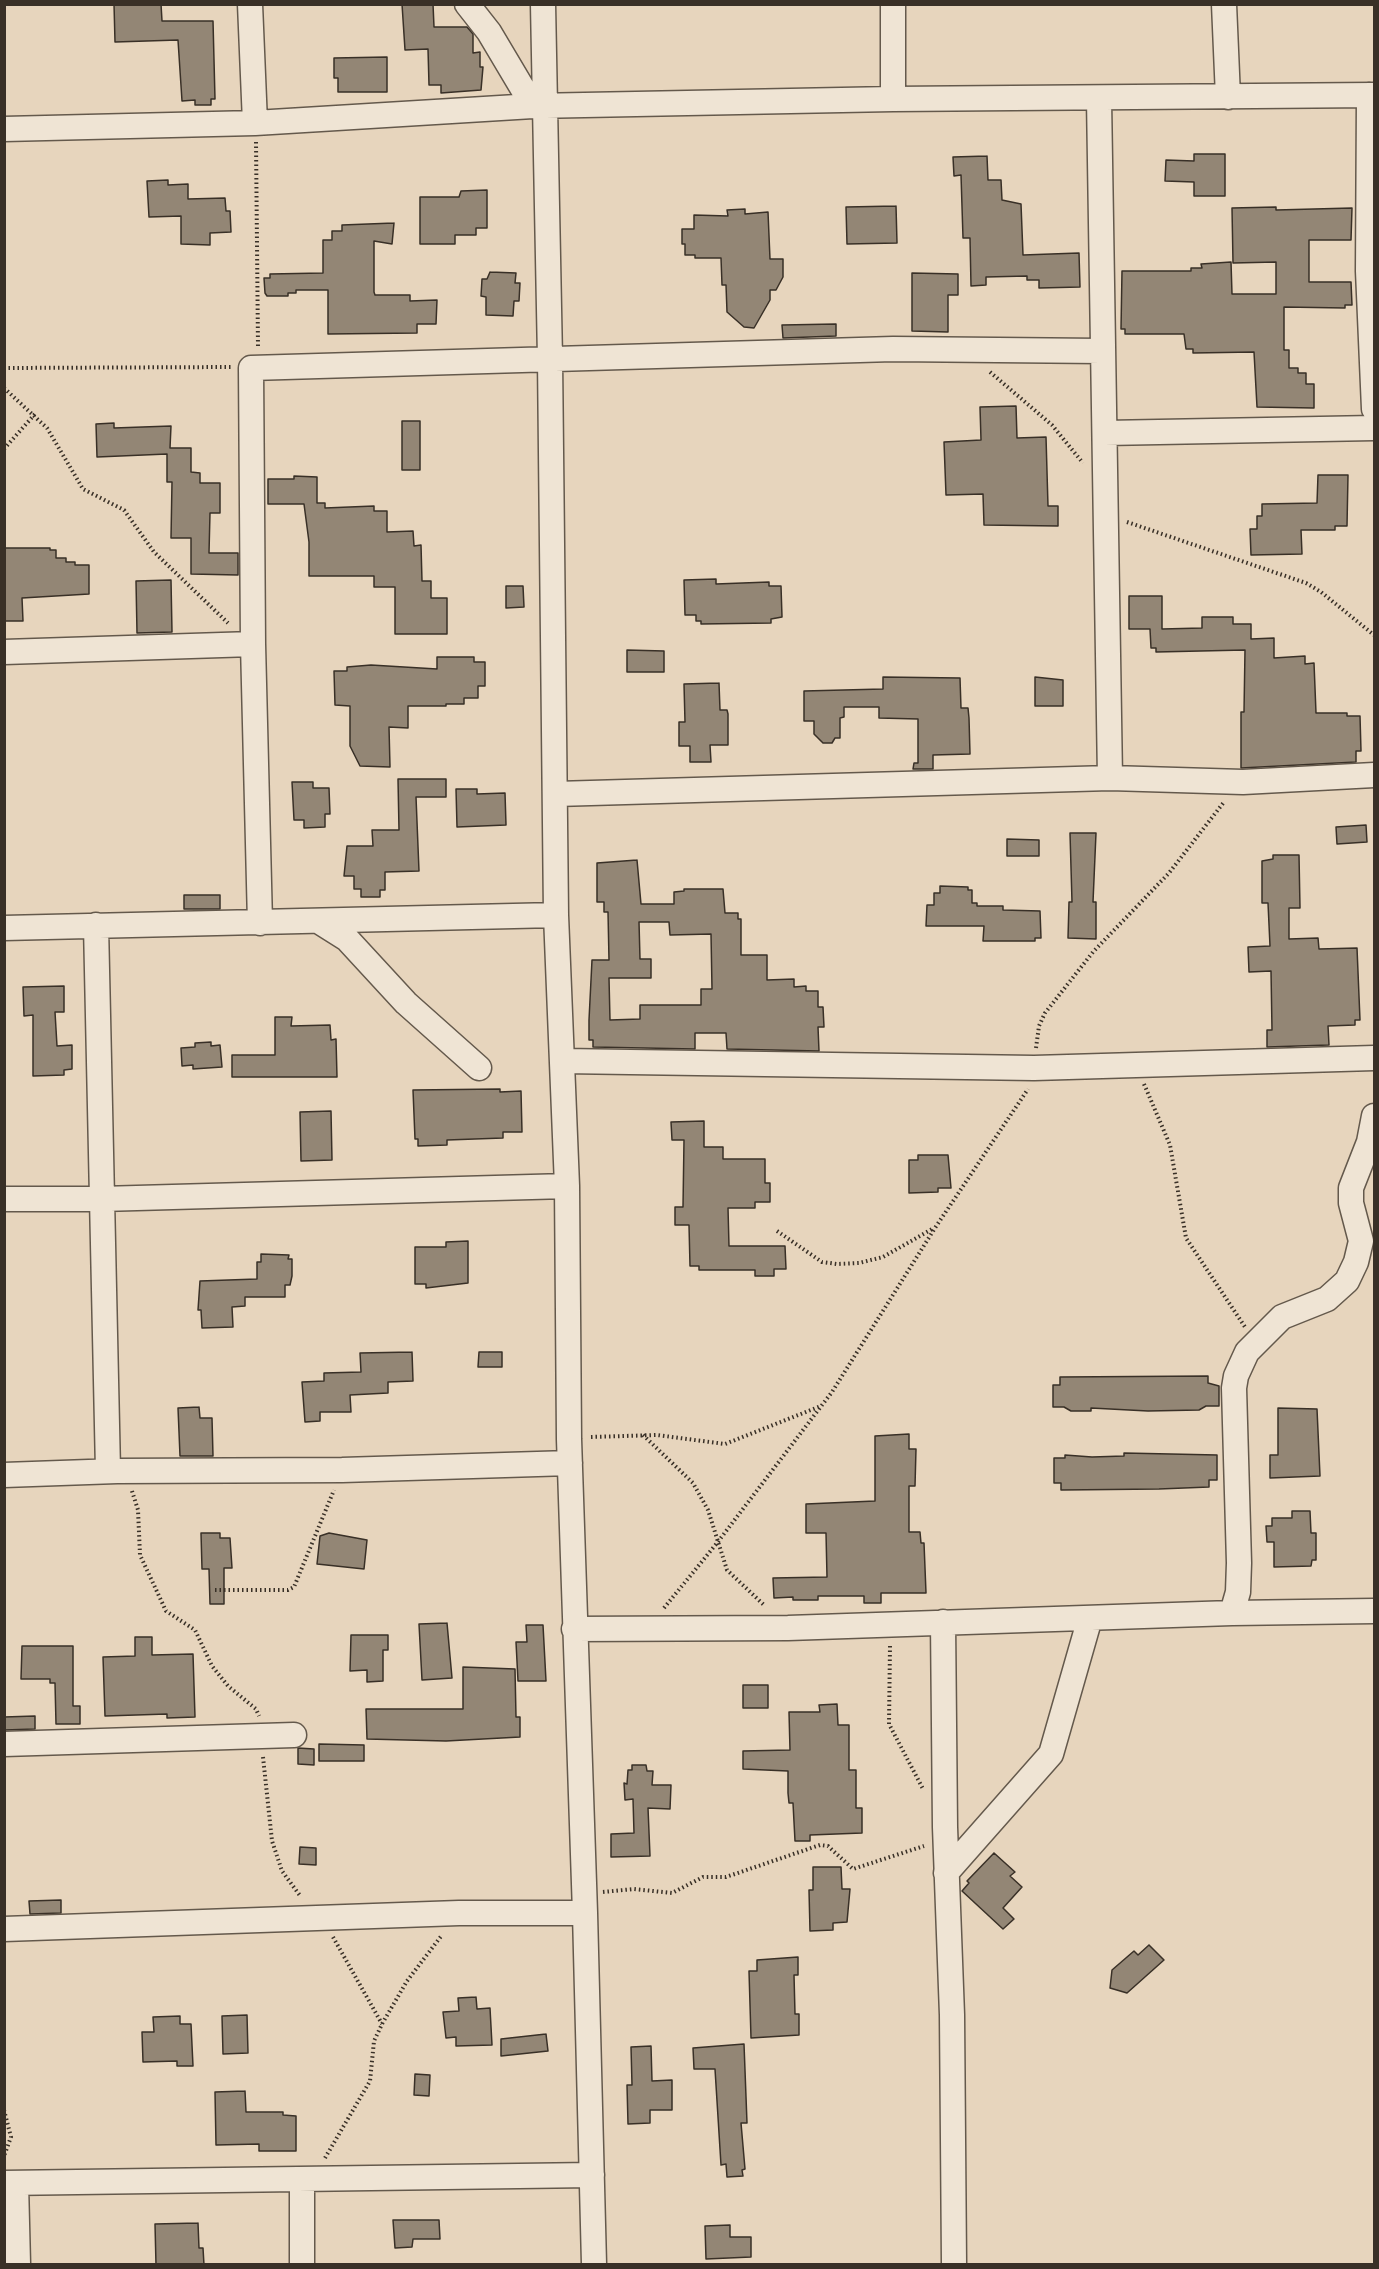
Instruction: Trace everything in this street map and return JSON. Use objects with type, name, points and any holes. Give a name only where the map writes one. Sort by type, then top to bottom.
[{"type":"street","points":[[250,4],[255,123]]},
{"type":"street","points":[[467,4],[489,32],[539,106]]},
{"type":"street","points":[[543,4],[539,106],[550,359],[556,915],[567,1186],[569,1439],[585,1902],[594,2265]]},
{"type":"street","points":[[893,4],[893,99]]},
{"type":"street","points":[[1224,4],[1228,97]]},
{"type":"street","points":[[4,129],[255,123],[539,106],[893,99],[1372,95],[1368,271],[1374,409]]},
{"type":"street","points":[[1099,99],[1101,351],[1105,433],[1104,497],[1110,778]]},
{"type":"street","points":[[260,923],[251,644],[255,367],[892,349],[1101,351]]},
{"type":"street","points":[[1105,433],[1374,428]]},
{"type":"street","points":[[4,652],[251,644]]},
{"type":"street","points":[[556,794],[1110,778],[1239,782],[1374,775]]},
{"type":"street","points":[[4,928],[556,915]]},
{"type":"street","points":[[320,922],[346,939],[406,1003],[479,1068]]},
{"type":"street","points":[[96,925],[100,1199],[112,1471]]},
{"type":"street","points":[[563,1061],[1034,1068],[1374,1058]]},
{"type":"street","points":[[1374,1116],[1369,1142],[1351,1188],[1351,1203],[1361,1241],[1374,1261]]},
{"type":"street","points":[[4,1199],[100,1199],[567,1186]]},
{"type":"street","points":[[1232,1613],[1238,1592],[1239,1563],[1234,1388],[1240,1364],[1255,1341],[1282,1317],[1334,1293],[1347,1281],[1356,1262],[1361,1241]]},
{"type":"street","points":[[4,1475],[112,1471],[342,1470],[570,1463]]},
{"type":"street","points":[[574,1629],[788,1628],[1232,1613],[1374,1611]]},
{"type":"street","points":[[946,1873],[1051,1754],[1090,1618]]},
{"type":"street","points":[[943,1622],[945,1839],[952,2015],[954,2265]]},
{"type":"street","points":[[4,1744],[294,1735]]},
{"type":"street","points":[[4,1929],[459,1913],[585,1902]]},
{"type":"street","points":[[18,2265],[10,2183],[591,2175]]},
{"type":"street","points":[[302,2265],[307,2179]]},
{"type":"path","points":[[4,368],[255,367],[255,123]]},
{"type":"path","points":[[989,371],[1052,424],[1104,497],[1126,522],[1306,583],[1374,635]]},
{"type":"path","points":[[4,387],[35,414],[51,433],[83,489],[124,510],[154,552],[251,644]]},
{"type":"path","points":[[4,449],[35,414]]},
{"type":"path","points":[[648,1628],[717,1543],[823,1405],[935,1228],[1025,1094],[1035,1075],[1039,1026],[1045,1013],[1093,952],[1183,856],[1239,782]]},
{"type":"path","points":[[1142,1065],[1146,1095],[1170,1145],[1186,1238],[1255,1341]]},
{"type":"path","points":[[777,1231],[822,1262],[837,1264],[859,1263],[883,1257],[935,1228]]},
{"type":"path","points":[[569,1439],[643,1435],[721,1445],[732,1443],[823,1405]]},
{"type":"path","points":[[643,1435],[693,1483],[708,1510],[725,1566],[732,1576],[788,1628]]},
{"type":"path","points":[[215,1590],[288,1590],[294,1587],[342,1470]]},
{"type":"path","points":[[112,1471],[134,1494],[138,1510],[140,1555],[166,1611],[195,1630],[220,1676],[256,1709],[272,1841],[282,1871],[300,1896],[324,1918],[346,1964],[382,2024]]},
{"type":"path","points":[[890,1624],[889,1724],[927,1797]]},
{"type":"path","points":[[585,1902],[634,1889],[672,1893],[703,1877],[726,1877],[820,1845],[828,1846],[851,1868],[858,1869],[945,1839]]},
{"type":"path","points":[[307,2179],[370,2081],[374,2041],[406,1981],[459,1913]]},
{"type":"path","points":[[4,2110],[11,2137],[4,2156]]},
{"type":"building","points":[[114,4],[161,4],[162,21],[213,21],[215,99],[211,99],[211,105],[195,105],[195,100],[182,101],[178,40],[115,42]]},
{"type":"building","points":[[402,4],[433,4],[434,27],[467,27],[473,34],[473,53],[480,52],[480,67],[483,67],[481,90],[441,93],[441,85],[429,85],[428,49],[405,50]]},
{"type":"building","points":[[387,57],[387,92],[338,92],[338,78],[334,78],[334,58]]},
{"type":"building","points":[[1194,154],[1225,154],[1225,196],[1194,196],[1194,182],[1165,181],[1166,160],[1194,161]]},
{"type":"building","points":[[987,156],[988,180],[1001,180],[1002,200],[1021,204],[1023,255],[1079,253],[1080,287],[1039,288],[1039,280],[1027,280],[1027,276],[986,277],[986,285],[971,286],[970,238],[963,238],[961,175],[954,176],[953,157]]},
{"type":"building","points":[[168,180],[168,185],[188,184],[188,199],[225,198],[226,211],[230,211],[231,232],[210,233],[210,245],[181,244],[181,216],[149,217],[147,181]]},
{"type":"building","points":[[487,190],[487,228],[476,228],[476,235],[455,235],[455,244],[420,244],[420,197],[459,197],[461,191]]},
{"type":"building","points":[[896,206],[897,243],[847,244],[846,207]]},
{"type":"building","points":[[1276,207],[1276,210],[1352,208],[1351,240],[1309,240],[1309,282],[1351,282],[1352,305],[1345,305],[1345,308],[1284,307],[1284,350],[1289,350],[1289,368],[1298,368],[1298,373],[1306,373],[1306,384],[1314,384],[1314,408],[1257,407],[1254,352],[1193,353],[1193,349],[1186,349],[1184,334],[1125,334],[1125,329],[1121,329],[1122,271],[1191,271],[1191,268],[1202,268],[1201,264],[1231,262],[1232,294],[1276,294],[1276,262],[1233,263],[1232,208]]},
{"type":"building","points":[[745,209],[745,214],[768,212],[770,259],[783,259],[783,277],[776,290],[770,290],[770,300],[754,328],[744,327],[727,312],[726,285],[722,285],[721,258],[695,258],[695,255],[685,255],[685,244],[682,244],[682,229],[694,229],[694,215],[728,216],[727,210]]},
{"type":"building","points":[[394,223],[392,244],[374,241],[375,295],[410,295],[410,301],[437,300],[436,324],[417,324],[417,333],[328,334],[328,290],[296,290],[296,293],[288,293],[288,296],[267,296],[265,293],[264,278],[270,278],[270,274],[323,273],[323,240],[332,240],[332,231],[342,231],[342,225]]},
{"type":"building","points":[[490,272],[516,273],[515,283],[520,283],[519,301],[514,301],[513,316],[486,315],[486,297],[481,296],[482,279],[487,279]]},
{"type":"building","points":[[912,273],[958,274],[958,295],[948,295],[948,332],[912,331]]},
{"type":"building","points":[[836,324],[836,336],[783,338],[782,325]]},
{"type":"building","points":[[1016,406],[1017,438],[1046,437],[1048,506],[1058,506],[1058,526],[984,525],[983,494],[946,495],[944,442],[981,440],[980,407]]},
{"type":"building","points":[[402,421],[420,421],[420,470],[402,470]]},
{"type":"building","points":[[114,423],[114,428],[171,426],[170,448],[191,448],[191,472],[200,473],[200,483],[220,483],[220,513],[210,513],[209,553],[238,553],[238,575],[191,574],[191,538],[171,538],[172,482],[167,482],[167,454],[97,457],[96,424]]},
{"type":"building","points":[[1318,475],[1348,475],[1347,526],[1335,526],[1335,530],[1301,530],[1302,554],[1251,555],[1250,529],[1257,529],[1257,516],[1262,516],[1262,504],[1317,503]]},
{"type":"building","points":[[294,476],[317,477],[317,503],[325,503],[325,508],[374,506],[374,511],[387,511],[387,532],[413,531],[414,546],[421,545],[422,581],[431,581],[431,598],[447,598],[447,634],[395,634],[395,587],[374,587],[374,576],[309,576],[309,542],[304,504],[268,504],[268,479],[294,479]]},
{"type":"building","points":[[4,548],[50,548],[50,550],[56,550],[56,558],[66,558],[66,562],[75,562],[75,565],[89,565],[89,594],[22,598],[23,621],[4,621]]},
{"type":"building","points":[[716,579],[716,584],[769,582],[769,586],[781,586],[782,617],[771,619],[771,623],[701,624],[701,621],[696,621],[696,615],[685,615],[684,580]]},
{"type":"building","points":[[171,580],[172,632],[137,633],[136,581]]},
{"type":"building","points":[[506,586],[523,586],[524,607],[506,608]]},
{"type":"building","points":[[1129,596],[1162,596],[1162,629],[1202,628],[1202,617],[1233,617],[1233,624],[1251,624],[1251,639],[1274,638],[1274,658],[1305,656],[1305,664],[1314,663],[1316,713],[1347,713],[1347,716],[1360,716],[1361,751],[1356,751],[1356,762],[1241,768],[1241,712],[1244,712],[1245,650],[1156,652],[1156,648],[1151,648],[1150,629],[1129,629]]},
{"type":"building","points":[[627,650],[664,651],[664,672],[627,672]]},
{"type":"building","points":[[437,657],[474,657],[474,662],[485,662],[485,686],[478,686],[478,698],[464,698],[464,704],[408,706],[408,728],[389,727],[390,767],[360,766],[350,746],[350,706],[335,705],[334,671],[347,671],[347,667],[371,665],[437,669]]},
{"type":"building","points":[[883,677],[960,678],[961,708],[968,708],[970,754],[933,755],[933,769],[913,769],[914,763],[918,763],[918,719],[879,718],[879,707],[844,707],[844,717],[840,718],[840,738],[835,738],[832,743],[823,743],[814,734],[814,721],[804,721],[804,691],[883,689]]},
{"type":"building","points":[[1035,677],[1063,680],[1063,706],[1035,706]]},
{"type":"building","points":[[719,683],[720,710],[727,710],[728,714],[728,745],[710,745],[711,762],[690,762],[690,746],[679,746],[679,722],[685,722],[684,684]]},
{"type":"building","points":[[398,779],[446,779],[446,797],[416,797],[419,871],[385,872],[385,890],[380,890],[380,897],[361,897],[361,889],[354,889],[354,876],[344,876],[347,846],[373,846],[372,830],[399,830]]},
{"type":"building","points":[[292,782],[313,782],[313,788],[329,788],[330,814],[325,814],[325,827],[304,828],[304,820],[294,820]]},
{"type":"building","points":[[456,789],[477,789],[477,794],[505,793],[506,825],[457,827]]},
{"type":"building","points":[[1366,825],[1367,842],[1337,844],[1336,827]]},
{"type":"building","points":[[1070,833],[1096,833],[1093,902],[1096,902],[1096,939],[1068,938],[1069,902],[1072,902]]},
{"type":"building","points":[[1007,839],[1039,840],[1039,856],[1007,856]]},
{"type":"building","points":[[1273,855],[1299,855],[1300,908],[1289,908],[1289,939],[1318,938],[1319,949],[1357,948],[1360,1020],[1355,1020],[1355,1025],[1328,1026],[1329,1045],[1267,1047],[1267,1030],[1272,1030],[1271,971],[1249,972],[1248,947],[1270,946],[1268,903],[1262,903],[1262,861],[1273,859]]},
{"type":"building","points":[[637,860],[641,904],[674,904],[674,892],[684,891],[684,889],[723,889],[725,913],[738,913],[738,919],[741,919],[741,955],[767,955],[767,980],[794,979],[794,987],[806,986],[806,991],[818,991],[818,1007],[823,1007],[824,1027],[818,1027],[819,1051],[727,1049],[726,1033],[695,1033],[695,1049],[593,1047],[593,1040],[589,1040],[592,960],[609,960],[608,912],[604,912],[604,902],[597,902],[597,863]],"holes":[[[639,922],[669,922],[670,935],[711,934],[712,989],[701,989],[701,1005],[640,1005],[640,1019],[610,1020],[609,978],[651,978],[651,959],[640,959]]]},
{"type":"building","points":[[940,886],[968,887],[968,890],[972,890],[972,903],[977,903],[977,906],[1003,906],[1003,910],[1040,911],[1041,938],[1035,938],[1035,941],[983,941],[984,926],[926,926],[927,905],[934,905],[934,893],[940,893]]},
{"type":"building","points":[[184,895],[220,895],[220,909],[184,909]]},
{"type":"building","points":[[64,986],[64,1012],[55,1012],[57,1046],[72,1045],[72,1069],[64,1070],[64,1075],[33,1076],[33,1015],[24,1016],[23,987]]},
{"type":"building","points":[[275,1017],[292,1017],[291,1026],[330,1025],[331,1040],[336,1039],[337,1077],[232,1077],[232,1055],[275,1055]]},
{"type":"building","points":[[211,1042],[211,1046],[220,1045],[222,1067],[193,1069],[193,1065],[182,1066],[181,1048],[195,1047],[195,1043]]},
{"type":"building","points":[[500,1089],[500,1092],[521,1091],[522,1132],[503,1132],[503,1138],[447,1140],[447,1145],[418,1146],[418,1139],[415,1139],[413,1090]]},
{"type":"building","points":[[331,1111],[332,1160],[301,1161],[300,1112]]},
{"type":"building","points":[[704,1121],[704,1147],[723,1147],[723,1159],[765,1159],[765,1183],[770,1183],[770,1202],[755,1202],[755,1208],[728,1208],[729,1246],[785,1246],[786,1269],[774,1269],[774,1276],[755,1276],[755,1270],[699,1270],[699,1266],[690,1266],[689,1225],[675,1225],[675,1207],[683,1207],[684,1140],[672,1140],[671,1122]]},
{"type":"building","points":[[918,1155],[948,1155],[951,1188],[938,1188],[938,1192],[909,1193],[909,1160],[918,1160]]},
{"type":"building","points":[[468,1241],[468,1283],[426,1288],[426,1284],[415,1284],[415,1247],[446,1247],[446,1242]]},
{"type":"building","points":[[261,1254],[289,1255],[288,1259],[292,1259],[292,1276],[290,1285],[285,1285],[285,1297],[245,1297],[245,1306],[232,1307],[233,1327],[202,1328],[201,1310],[198,1310],[200,1281],[257,1279],[257,1262],[261,1262]]},
{"type":"building","points":[[412,1352],[413,1381],[388,1382],[388,1393],[350,1395],[351,1412],[320,1412],[320,1421],[305,1422],[302,1382],[324,1381],[324,1373],[361,1372],[360,1353]]},
{"type":"building","points":[[479,1352],[502,1352],[502,1367],[478,1367]]},
{"type":"building","points":[[1208,1376],[1208,1383],[1219,1386],[1219,1406],[1206,1406],[1199,1410],[1148,1411],[1091,1408],[1091,1411],[1071,1411],[1064,1407],[1053,1407],[1053,1385],[1060,1385],[1060,1377]]},
{"type":"building","points":[[199,1407],[200,1418],[212,1418],[213,1456],[180,1456],[178,1408]]},
{"type":"building","points":[[1278,1408],[1317,1409],[1320,1476],[1270,1478],[1270,1455],[1278,1455]]},
{"type":"building","points":[[909,1434],[909,1449],[916,1449],[915,1486],[909,1486],[909,1532],[920,1532],[921,1543],[924,1543],[926,1593],[881,1593],[881,1603],[864,1603],[864,1596],[818,1596],[818,1600],[793,1600],[793,1597],[774,1598],[773,1578],[827,1577],[826,1533],[806,1533],[806,1504],[875,1501],[875,1436]]},
{"type":"building","points":[[1124,1453],[1217,1455],[1217,1480],[1209,1480],[1209,1487],[1159,1489],[1061,1490],[1061,1483],[1054,1483],[1054,1458],[1065,1458],[1065,1455],[1124,1456]]},
{"type":"building","points":[[1292,1511],[1310,1511],[1311,1533],[1316,1533],[1316,1560],[1312,1560],[1311,1566],[1274,1567],[1274,1542],[1267,1542],[1266,1526],[1272,1526],[1272,1518],[1292,1518]]},
{"type":"building","points":[[201,1533],[220,1533],[220,1538],[230,1538],[232,1568],[224,1568],[224,1604],[210,1604],[209,1569],[202,1569]]},
{"type":"building","points":[[329,1533],[367,1540],[364,1569],[317,1564],[320,1536]]},
{"type":"building","points":[[447,1623],[452,1678],[422,1680],[419,1624]]},
{"type":"building","points":[[526,1625],[543,1625],[546,1681],[518,1681],[516,1642],[527,1642]]},
{"type":"building","points":[[351,1635],[388,1635],[388,1650],[383,1650],[383,1681],[367,1682],[367,1670],[350,1671]]},
{"type":"building","points":[[135,1637],[152,1637],[152,1655],[193,1654],[195,1717],[167,1718],[167,1714],[105,1716],[103,1657],[135,1656]]},
{"type":"building","points":[[22,1646],[73,1646],[73,1706],[80,1706],[80,1724],[56,1724],[55,1683],[50,1683],[50,1679],[21,1679]]},
{"type":"building","points":[[463,1667],[515,1669],[516,1717],[520,1717],[520,1737],[446,1741],[367,1739],[366,1709],[463,1709]]},
{"type":"building","points":[[743,1685],[768,1685],[768,1708],[743,1708]]},
{"type":"building","points":[[837,1704],[838,1725],[849,1725],[849,1770],[856,1770],[856,1808],[862,1808],[862,1833],[810,1835],[810,1841],[795,1841],[793,1803],[789,1803],[788,1793],[788,1771],[743,1769],[743,1751],[790,1750],[789,1712],[820,1712],[819,1705]]},
{"type":"building","points":[[35,1716],[35,1729],[4,1730],[4,1717]]},
{"type":"building","points":[[319,1744],[364,1745],[364,1761],[319,1761]]},
{"type":"building","points":[[298,1748],[314,1749],[314,1765],[298,1764]]},
{"type":"building","points":[[632,1765],[646,1765],[647,1771],[653,1771],[652,1785],[671,1785],[670,1809],[648,1808],[650,1856],[611,1857],[611,1834],[634,1833],[633,1799],[625,1800],[624,1783],[627,1784],[628,1770],[632,1770]]},
{"type":"building","points":[[300,1847],[316,1848],[316,1865],[299,1864]]},
{"type":"building","points":[[994,1853],[1015,1872],[1010,1876],[1022,1887],[1003,1908],[1014,1919],[1003,1929],[962,1891],[969,1883],[967,1881]]},
{"type":"building","points":[[813,1867],[841,1867],[842,1889],[850,1889],[847,1922],[833,1923],[833,1930],[810,1931],[809,1890],[813,1890]]},
{"type":"building","points":[[61,1900],[61,1913],[30,1914],[29,1901]]},
{"type":"building","points":[[1149,1945],[1164,1960],[1127,1993],[1110,1988],[1112,1970],[1134,1951],[1138,1955]]},
{"type":"building","points":[[798,1957],[798,1975],[794,1975],[795,2014],[799,2014],[799,2035],[751,2038],[749,1971],[757,1971],[757,1960]]},
{"type":"building","points":[[476,1997],[477,2009],[490,2008],[492,2045],[456,2046],[456,2037],[446,2038],[443,2012],[459,2011],[458,1998]]},
{"type":"building","points":[[247,2015],[248,2053],[223,2054],[222,2016]]},
{"type":"building","points":[[180,2016],[180,2024],[191,2024],[193,2066],[177,2066],[177,2061],[143,2062],[142,2032],[154,2032],[153,2017]]},
{"type":"building","points":[[546,2034],[548,2051],[501,2056],[501,2039]]},
{"type":"building","points":[[744,2044],[747,2123],[741,2123],[745,2169],[742,2170],[743,2176],[727,2177],[726,2164],[721,2165],[715,2069],[694,2069],[693,2048]]},
{"type":"building","points":[[651,2046],[652,2081],[672,2080],[672,2110],[650,2110],[650,2123],[628,2124],[627,2085],[632,2085],[631,2047]]},
{"type":"building","points":[[415,2074],[430,2075],[429,2096],[414,2095]]},
{"type":"building","points":[[245,2091],[246,2112],[283,2112],[283,2115],[296,2116],[296,2151],[259,2151],[259,2144],[216,2145],[215,2092]]},
{"type":"building","points":[[393,2220],[439,2220],[440,2239],[413,2239],[412,2247],[395,2248]]},
{"type":"building","points":[[198,2223],[199,2248],[203,2248],[204,2265],[156,2265],[155,2224]]},
{"type":"building","points":[[730,2225],[730,2237],[751,2237],[751,2257],[706,2259],[705,2226]]}]
